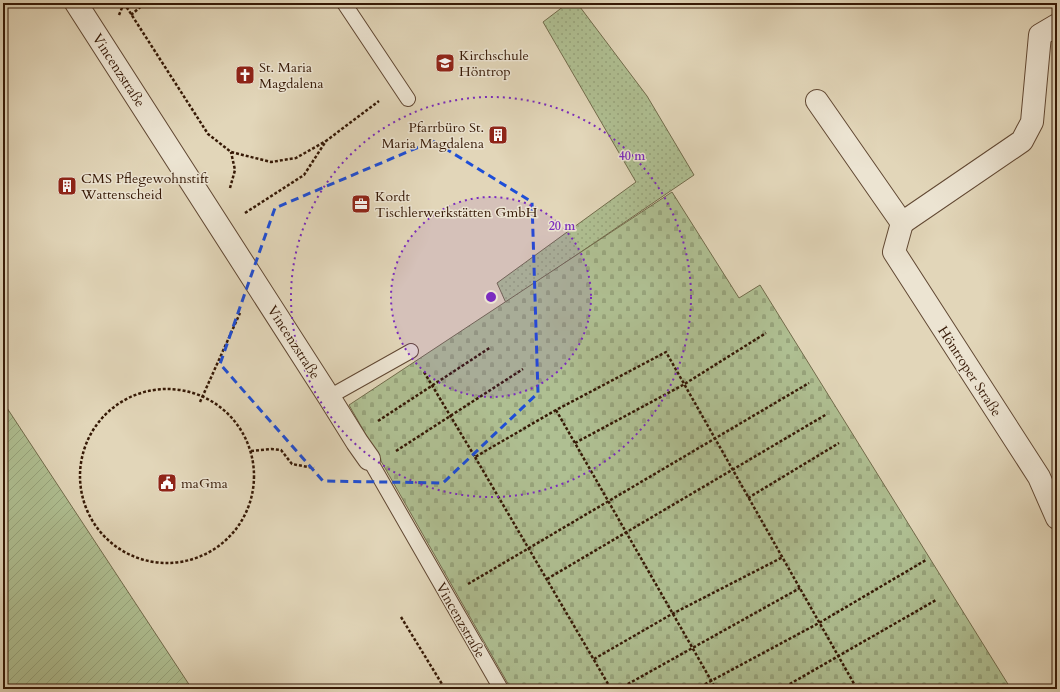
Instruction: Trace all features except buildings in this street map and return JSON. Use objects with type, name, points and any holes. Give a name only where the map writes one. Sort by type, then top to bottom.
[{"type":"street","name":"Vincenzstraße","points":[[76,3],[369,459]]},
{"type":"street","points":[[818,101],[902,223],[1022,141],[1032,122],[1040,35],[1057,25]]},
{"type":"street","name":"Höntroper Straße","points":[[902,223],[894,252],[1039,477],[1057,518]]},
{"type":"lane","points":[[344,3],[408,99]]},
{"type":"lane","points":[[330,397],[411,350]]},
{"type":"lane","name":"Vincenzstraße","points":[[369,459],[501,689]]},
{"type":"path","points":[[124,3],[208,134],[231,152],[271,162],[296,158],[326,141],[400,87]]},
{"type":"path","points":[[131,15],[145,3]]},
{"type":"path","points":[[222,229],[304,174],[326,141]]},
{"type":"path","points":[[200,402],[254,280]]},
{"type":"path","points":[[575,443],[683,385],[766,333]]},
{"type":"path","points":[[375,422],[491,347]]},
{"type":"path","points":[[411,350],[530,549],[611,689]]},
{"type":"path","points":[[475,457],[556,410],[666,352],[714,440],[783,556],[857,689]]},
{"type":"path","points":[[391,454],[523,369]]},
{"type":"path","points":[[466,585],[530,549],[608,501],[810,383]]},
{"type":"path","points":[[181,389],[214,402],[235,420],[247,439],[251,451],[254,463],[253,496],[242,523],[223,544],[186,563],[145,562],[114,547],[91,522],[80,492],[79,470],[88,437],[111,408],[142,392],[181,389]]},
{"type":"path","points":[[556,410],[716,689]]},
{"type":"path","points":[[547,579],[733,471],[827,414]]},
{"type":"path","points":[[748,498],[839,443]]},
{"type":"path","points":[[251,451],[270,449],[281,450],[292,464],[314,468]]},
{"type":"path","points":[[594,659],[672,614],[783,556]]},
{"type":"path","points":[[696,689],[819,623],[926,560]]},
{"type":"path","points":[[619,689],[800,588]]},
{"type":"path","points":[[781,689],[936,600]]},
{"type":"path","points":[[401,617],[445,689]]},
{"type":"highlighted area","points":[[433,141],[532,202],[538,393],[443,483],[323,481],[220,364],[275,208]]},
{"type":"green space","points":[[568,3],[577,3],[647,96],[694,175],[506,303],[497,283],[636,182],[543,22]]},
{"type":"green space","points":[[672,192],[739,298],[760,285],[1011,689],[511,689],[349,405]]},
{"type":"green space","points":[[3,401],[7,408],[192,689],[3,689]]},
{"type":"place","name":"Kirchschule Höntrop","points":[[445,63]]},
{"type":"place","name":"St. Maria Magdalena","points":[[245,75]]},
{"type":"place","name":"Pfarrbüro St. Maria Magdalena","points":[[498,135]]},
{"type":"place","name":"CMS Pflegewohnstift Wattenscheid","points":[[67,186]]},
{"type":"place","name":"Kordt Tischlerwerkstätten GmbH","points":[[361,204]]},
{"type":"place","name":"maGma","points":[[167,483]]}]
